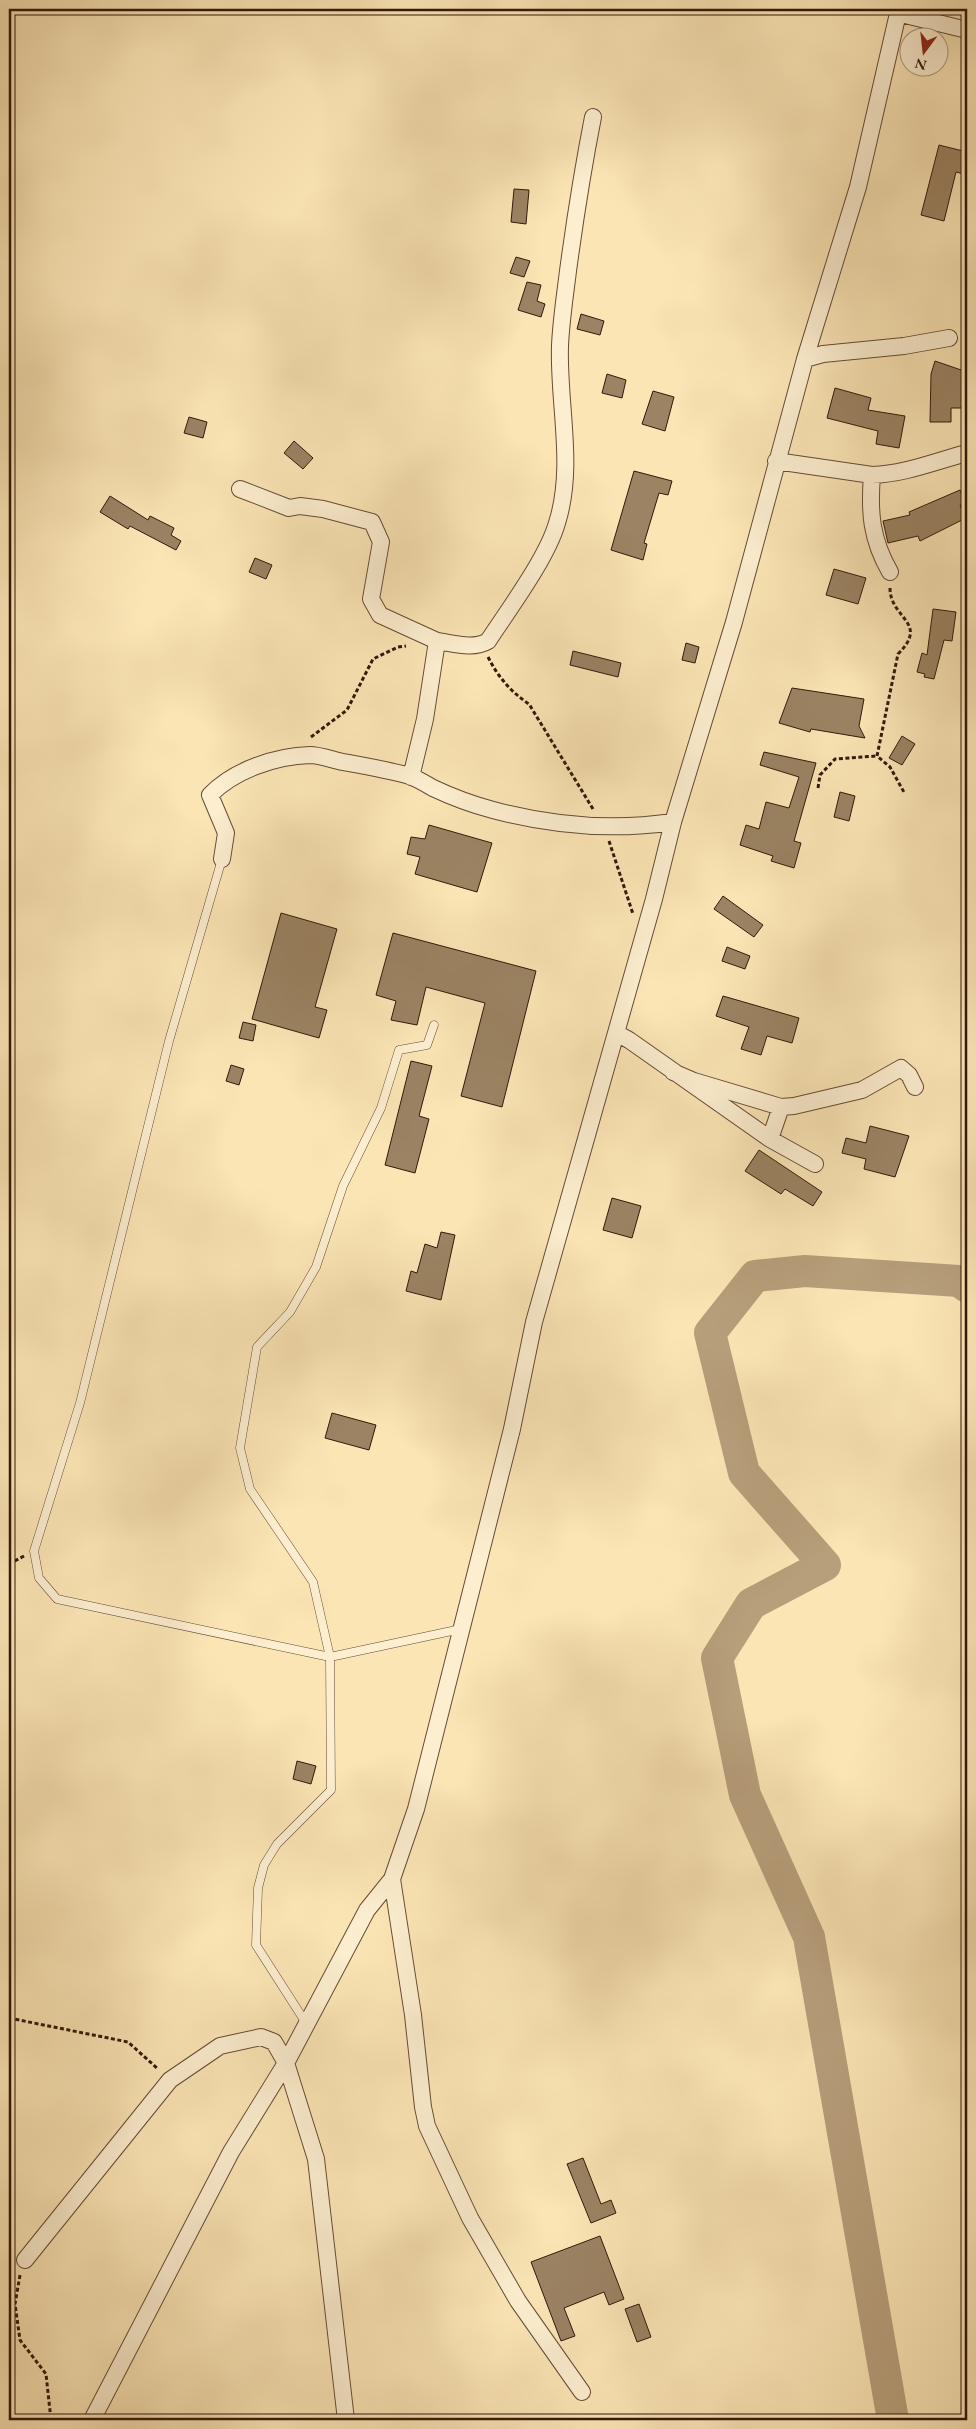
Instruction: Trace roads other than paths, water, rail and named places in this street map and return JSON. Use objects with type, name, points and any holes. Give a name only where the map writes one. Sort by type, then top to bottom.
[{"type":"street","points":[[92,2420],[231,2152],[286,2063],[367,1910],[392,1879],[416,1809],[512,1429],[534,1322],[616,1033],[673,822],[734,622],[805,359],[858,186],[898,11],[967,30]]},
{"type":"street","points":[[240,489],[289,508],[300,506],[323,509],[372,522],[381,542],[371,599],[380,615],[437,641],[481,645],[488,641],[541,557],[557,524],[561,506],[564,468],[560,347],[576,210],[593,117]]},
{"type":"street","points":[[805,359],[823,354],[904,346],[949,338]]},
{"type":"street","points":[[776,461],[872,475],[900,473],[967,452]]},
{"type":"street","points":[[872,475],[869,509],[876,544],[890,572]]},
{"type":"street","points":[[411,776],[425,719],[437,641]]},
{"type":"street","points":[[222,859],[226,833],[210,795],[221,784],[235,775],[283,759],[311,755],[411,776],[435,789],[491,810],[565,825],[639,827],[673,822]]},
{"type":"street","points":[[616,1033],[629,1040],[770,1139],[815,1164]]},
{"type":"street","points":[[673,1072],[694,1081],[781,1106],[794,1106],[862,1090],[901,1068],[909,1074],[915,1087]]},
{"type":"street","points":[[770,1139],[781,1106]]},
{"type":"street","points":[[392,1879],[412,2007],[423,2107],[427,2126],[470,2218],[518,2301],[582,2392]]},
{"type":"street","points":[[25,2260],[170,2080],[220,2046],[261,2037],[274,2042],[286,2063],[316,2159],[346,2420]]},
{"type":"lane","points":[[222,859],[169,1041],[80,1403],[34,1551],[39,1578],[57,1599],[330,1657],[461,1629]]},
{"type":"lane","points":[[306,2023],[256,1945],[258,1888],[264,1865],[277,1844],[331,1790],[330,1657],[313,1582],[250,1490],[240,1448],[257,1347],[290,1312],[316,1267],[342,1186],[381,1108],[399,1050],[427,1044],[434,1025]]},
{"type":"waterway","points":[[893,2420],[809,1937],[745,1795],[717,1658],[751,1604],[825,1565],[744,1473],[710,1333],[755,1276],[805,1271],[959,1281],[967,1287]]}]
